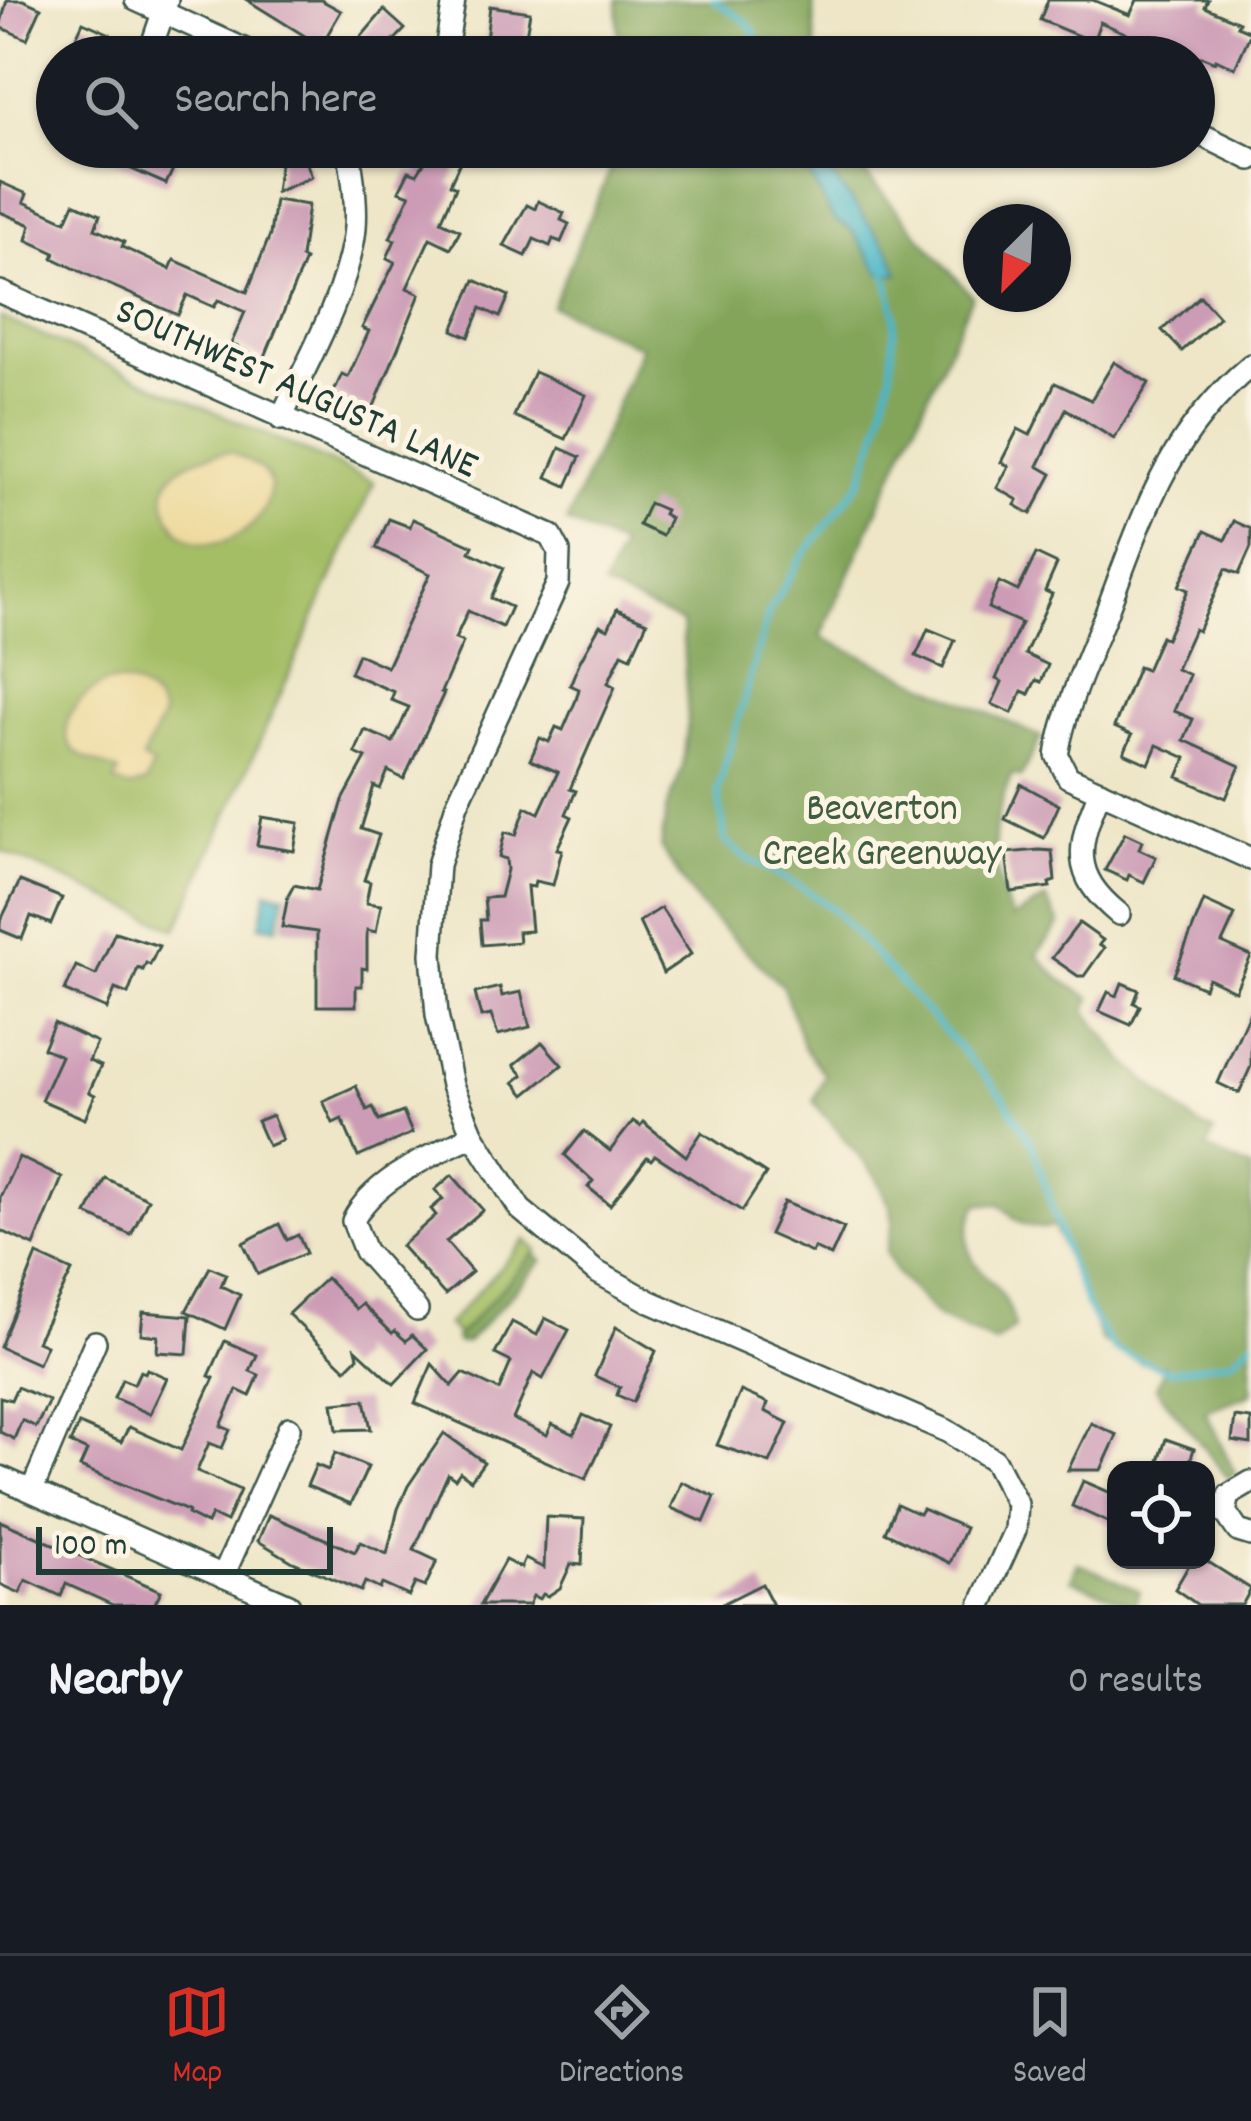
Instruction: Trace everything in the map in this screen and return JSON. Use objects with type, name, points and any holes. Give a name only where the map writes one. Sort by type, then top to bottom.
[{"type":"street","points":[[136,0],[165,6],[222,36]]},
{"type":"street","points":[[448,36],[454,0]]},
{"type":"street","points":[[155,36],[165,6]]},
{"type":"street","points":[[1215,141],[1251,159]]},
{"type":"street","points":[[281,419],[338,292],[354,241],[350,168]]},
{"type":"street","name":"SOUTHWEST AUGUSTA LANE","points":[[0,292],[551,536],[560,551],[558,583],[457,804],[438,865],[431,954],[437,1016],[452,1084],[472,1135]]},
{"type":"street","points":[[1251,365],[1222,390],[1184,436],[1159,477],[1059,743],[1061,769],[1068,777],[1251,859]]},
{"type":"street","points":[[1100,791],[1085,828],[1080,861],[1092,893],[1119,914]]},
{"type":"street","points":[[417,1310],[364,1251],[353,1221],[359,1209],[388,1184],[472,1135],[520,1209],[595,1271],[651,1302],[946,1431],[994,1460],[1017,1504],[1015,1531],[982,1605]]},
{"type":"street","points":[[32,1490],[95,1342]]},
{"type":"street","points":[[224,1576],[289,1428]]},
{"type":"street","points":[[0,1477],[290,1605]]},
{"type":"street","points":[[1251,1482],[1228,1495],[1225,1513],[1238,1531],[1251,1535]]},
{"type":"green space","points":[[617,0],[813,0],[815,36],[618,36]]},
{"type":"green space","name":"Beaverton Creek Greenway","points":[[611,168],[860,168],[963,286],[965,312],[821,637],[1041,737],[1021,777],[1012,774],[996,829],[999,880],[1012,918],[1046,899],[1060,924],[1037,955],[1061,980],[1091,998],[1086,1011],[1126,1063],[1197,1125],[1214,1132],[1207,1149],[1251,1169],[1251,1394],[1205,1411],[1235,1473],[1228,1478],[1156,1388],[1165,1365],[1141,1363],[1102,1342],[1054,1227],[1024,1224],[1000,1204],[978,1204],[968,1245],[1010,1309],[1014,1328],[995,1343],[939,1318],[896,1273],[886,1252],[891,1209],[876,1176],[813,1101],[825,1075],[804,1048],[783,987],[698,904],[661,849],[666,810],[683,766],[688,720],[682,623],[603,587],[621,547],[567,522],[641,347],[552,306]]},
{"type":"green space","points":[[0,317],[374,482],[177,929],[0,850]]},
{"type":"green space","points":[[526,1240],[537,1251],[458,1336],[447,1325]]},
{"type":"green space","points":[[534,1254],[542,1261],[467,1342],[459,1343],[455,1339]]},
{"type":"green space","points":[[1078,1563],[1140,1591],[1134,1605],[1071,1580]]},
{"type":"sand","points":[[230,452],[255,464],[269,479],[268,502],[259,517],[232,539],[199,543],[184,536],[172,521],[165,491],[169,479],[189,462]]},
{"type":"sand","points":[[112,682],[144,690],[163,716],[142,759],[153,766],[146,783],[129,788],[114,782],[119,772],[82,756],[67,739],[74,707],[92,690]]},
{"type":"water","points":[[806,168],[826,168],[890,251],[899,274],[881,273],[850,228],[834,220]]},
{"type":"water","points":[[267,891],[285,894],[277,928],[260,925]]},
{"type":"building","points":[[7,0],[23,0],[41,8],[27,39],[0,27]]},
{"type":"building","points":[[247,0],[321,0],[341,11],[327,36],[305,36]]},
{"type":"building","points":[[1048,0],[1093,0],[1130,15],[1137,0],[1208,0],[1205,7],[1251,32],[1235,68],[1215,62],[1215,36],[1132,36],[1100,22],[1095,36],[1079,36],[1040,20]]},
{"type":"building","points":[[490,6],[530,12],[526,36],[486,36]]},
{"type":"building","points":[[384,10],[405,29],[398,36],[362,36]]},
{"type":"building","points":[[83,22],[110,34],[109,36],[77,36]]},
{"type":"building","points":[[129,168],[174,168],[166,184]]},
{"type":"building","points":[[279,168],[308,168],[312,177],[276,192]]},
{"type":"building","points":[[421,168],[457,168],[450,184],[456,187],[441,221],[460,230],[451,248],[430,238],[407,288],[420,294],[372,411],[333,394],[342,374],[348,377],[369,331],[362,328],[395,262],[387,258],[395,240],[390,238],[410,195],[399,191],[409,171],[417,174]]},
{"type":"building","points":[[0,182],[27,194],[24,202],[66,221],[74,203],[100,215],[95,229],[124,242],[122,247],[170,269],[174,260],[247,292],[270,235],[275,200],[308,205],[301,258],[305,260],[264,359],[231,344],[245,312],[218,300],[214,307],[187,295],[178,315],[53,258],[55,253],[27,240],[31,225],[0,212]]},
{"type":"building","points":[[538,201],[564,213],[561,220],[569,224],[561,242],[553,239],[550,246],[534,239],[526,256],[504,246],[527,205],[535,209]]},
{"type":"building","points":[[475,280],[509,296],[500,317],[481,308],[469,337],[453,330]]},
{"type":"building","points":[[1200,296],[1219,317],[1182,351],[1162,330]]},
{"type":"building","points":[[1114,362],[1149,383],[1114,439],[1066,409],[1038,466],[1052,474],[1031,514],[1015,505],[1018,500],[997,488],[1009,466],[1001,462],[1018,429],[1030,435],[1055,383],[1091,400]]},
{"type":"building","points":[[534,372],[586,395],[566,439],[514,416]]},
{"type":"building","points":[[560,448],[580,457],[567,486],[547,477]]},
{"type":"building","points":[[649,503],[665,510],[663,514],[670,518],[662,536],[639,525]]},
{"type":"building","points":[[389,519],[410,527],[413,519],[473,546],[470,552],[504,568],[491,598],[511,607],[502,627],[468,611],[455,639],[463,642],[444,693],[404,779],[388,771],[380,789],[374,786],[361,829],[379,835],[364,880],[370,882],[366,903],[381,905],[376,932],[367,930],[367,969],[362,968],[362,986],[356,986],[356,1006],[317,1006],[317,932],[282,927],[288,896],[294,885],[317,890],[343,800],[366,758],[355,753],[365,730],[393,742],[409,707],[391,700],[394,692],[350,673],[358,654],[387,667],[430,574],[376,548]]},
{"type":"building","points":[[1234,521],[1251,529],[1251,547],[1239,574],[1226,569],[1198,631],[1194,629],[1176,669],[1189,675],[1174,711],[1193,719],[1184,740],[1240,766],[1226,798],[1178,777],[1186,758],[1157,745],[1149,764],[1124,753],[1132,735],[1114,727],[1138,667],[1146,670],[1161,636],[1166,639],[1188,590],[1179,586],[1205,531],[1225,540]]},
{"type":"building","points":[[1036,554],[1057,564],[1045,591],[1052,594],[1025,654],[1048,665],[1029,694],[1022,691],[1012,713],[992,704],[1002,682],[996,679],[1021,623],[988,608],[999,582],[1018,591]]},
{"type":"building","points":[[617,609],[647,622],[631,657],[622,653],[608,683],[615,687],[570,789],[576,791],[566,814],[572,817],[557,849],[562,850],[553,885],[535,881],[534,887],[527,886],[531,931],[518,932],[519,942],[482,945],[484,898],[500,897],[507,870],[506,859],[499,857],[505,832],[516,835],[526,807],[539,813],[558,772],[530,760],[540,738],[549,742],[556,727],[563,730],[579,689],[570,685],[580,661],[600,625],[608,629]]},
{"type":"building","points":[[928,629],[955,640],[943,668],[916,656]]},
{"type":"building","points":[[1021,784],[1059,805],[1044,838],[1005,819]]},
{"type":"building","points":[[262,817],[299,823],[294,851],[257,845]]},
{"type":"building","points":[[1125,833],[1142,841],[1139,849],[1156,857],[1144,882],[1105,870]]},
{"type":"building","points":[[1052,851],[1055,881],[1050,887],[1011,892],[1006,853]]},
{"type":"building","points":[[20,881],[62,898],[51,924],[31,916],[22,939],[0,930]]},
{"type":"building","points":[[1204,901],[1235,915],[1222,943],[1251,956],[1235,991],[1208,978],[1204,988],[1174,975]]},
{"type":"building","points":[[661,908],[691,954],[663,973],[639,922]]},
{"type":"building","points":[[1079,923],[1103,940],[1099,945],[1104,948],[1084,976],[1052,958]]},
{"type":"building","points":[[115,932],[159,946],[150,965],[138,968],[128,994],[115,989],[107,1009],[65,991],[76,966],[96,975]]},
{"type":"building","points":[[1122,983],[1139,990],[1134,1003],[1140,1006],[1131,1025],[1099,1011],[1108,992],[1117,996]]},
{"type":"building","points":[[500,987],[502,996],[521,992],[530,1027],[498,1035],[491,1015],[481,1017],[475,993]]},
{"type":"building","points":[[1251,1009],[1251,1066],[1239,1093],[1218,1083]]},
{"type":"building","points":[[54,1023],[97,1043],[89,1061],[101,1066],[89,1092],[95,1095],[85,1119],[41,1100],[61,1056],[43,1048]]},
{"type":"building","points":[[542,1042],[562,1065],[525,1095],[514,1082],[523,1075],[514,1065]]},
{"type":"building","points":[[356,1086],[367,1110],[373,1107],[379,1121],[403,1112],[412,1133],[358,1157],[342,1119],[333,1123],[323,1101]]},
{"type":"building","points":[[272,1115],[282,1140],[268,1146],[257,1121]]},
{"type":"building","points":[[633,1121],[640,1126],[643,1122],[686,1156],[702,1132],[766,1174],[742,1211],[655,1155],[651,1160],[647,1157],[610,1205],[588,1187],[593,1181],[565,1155],[584,1131],[610,1151]]},
{"type":"building","points":[[19,1157],[62,1178],[34,1246],[0,1230],[0,1197]]},
{"type":"building","points":[[452,1175],[483,1210],[446,1242],[472,1272],[445,1295],[401,1246],[436,1215],[431,1209],[443,1199],[435,1190]]},
{"type":"building","points":[[105,1178],[148,1199],[131,1235],[87,1214]]},
{"type":"building","points":[[784,1202],[844,1228],[831,1256],[769,1234]]},
{"type":"building","points":[[279,1224],[287,1240],[298,1235],[306,1253],[258,1274],[243,1243]]},
{"type":"building","points":[[37,1255],[72,1271],[37,1341],[46,1345],[38,1364],[0,1347]]},
{"type":"building","points":[[210,1267],[226,1274],[221,1286],[240,1295],[225,1329],[186,1311]]},
{"type":"building","points":[[326,1278],[356,1309],[362,1304],[392,1333],[406,1341],[412,1335],[427,1349],[394,1384],[356,1349],[358,1357],[346,1369],[288,1314]]},
{"type":"building","points":[[143,1312],[190,1316],[187,1354],[157,1352],[158,1336],[141,1334]]},
{"type":"building","points":[[545,1318],[569,1330],[543,1379],[533,1373],[513,1419],[547,1435],[552,1424],[574,1434],[583,1415],[610,1427],[586,1479],[415,1403],[432,1364],[452,1386],[463,1373],[499,1390],[511,1362],[495,1354],[512,1322],[537,1335]]},
{"type":"building","points":[[616,1327],[656,1351],[633,1402],[617,1395],[620,1387],[595,1376]]},
{"type":"building","points":[[225,1341],[257,1355],[250,1371],[259,1375],[250,1396],[237,1390],[221,1426],[230,1430],[222,1448],[209,1443],[197,1471],[240,1490],[226,1522],[211,1515],[207,1524],[188,1511],[80,1467],[87,1451],[70,1443],[79,1424],[121,1442],[129,1427],[181,1450],[214,1378],[209,1376]]},
{"type":"building","points":[[147,1369],[167,1378],[150,1414],[114,1398],[122,1379],[134,1384],[140,1371]]},
{"type":"building","points":[[17,1387],[49,1401],[36,1427],[22,1420],[14,1439],[0,1432],[0,1397],[11,1400]]},
{"type":"building","points":[[741,1391],[768,1403],[765,1411],[788,1423],[770,1463],[717,1445]]},
{"type":"building","points":[[365,1400],[371,1429],[337,1430],[333,1403]]},
{"type":"building","points":[[1235,1417],[1251,1419],[1251,1444],[1232,1441]]},
{"type":"building","points":[[1091,1423],[1117,1435],[1101,1470],[1068,1470]]},
{"type":"building","points":[[444,1433],[484,1462],[471,1480],[460,1472],[455,1479],[448,1474],[414,1550],[437,1561],[425,1587],[415,1583],[409,1596],[365,1582],[361,1591],[293,1562],[258,1541],[269,1515],[355,1552],[360,1542],[387,1554],[408,1486]]},
{"type":"building","points":[[1166,1439],[1194,1449],[1190,1461],[1159,1461]]},
{"type":"building","points":[[335,1453],[368,1467],[351,1504],[307,1486],[316,1465],[328,1470]]},
{"type":"building","points":[[1083,1481],[1107,1491],[1107,1522],[1072,1506]]},
{"type":"building","points":[[682,1482],[715,1497],[704,1522],[671,1508]]},
{"type":"building","points":[[897,1504],[919,1514],[922,1509],[965,1528],[950,1563],[885,1532]]},
{"type":"building","points":[[546,1517],[584,1519],[582,1565],[571,1564],[560,1588],[540,1599],[533,1596],[529,1605],[480,1605],[505,1560],[521,1568],[525,1559],[544,1568]]},
{"type":"building","points":[[0,1521],[161,1591],[154,1605],[113,1605],[66,1584],[61,1596],[26,1580],[20,1593],[0,1584]]},
{"type":"building","points":[[1215,1566],[1251,1589],[1242,1605],[1198,1605],[1175,1589],[1187,1569]]},
{"type":"building","points":[[762,1584],[773,1605],[720,1605]]},
{"type":"waterway","points":[[714,0],[747,22],[757,35]]},
{"type":"waterway","points":[[886,271],[895,313],[891,373],[879,427],[862,479],[800,560],[769,611],[718,790],[725,840],[744,857],[834,910],[1003,1096],[1033,1145],[1067,1257],[1090,1313],[1114,1350],[1171,1371],[1232,1360],[1251,1342]]}]
